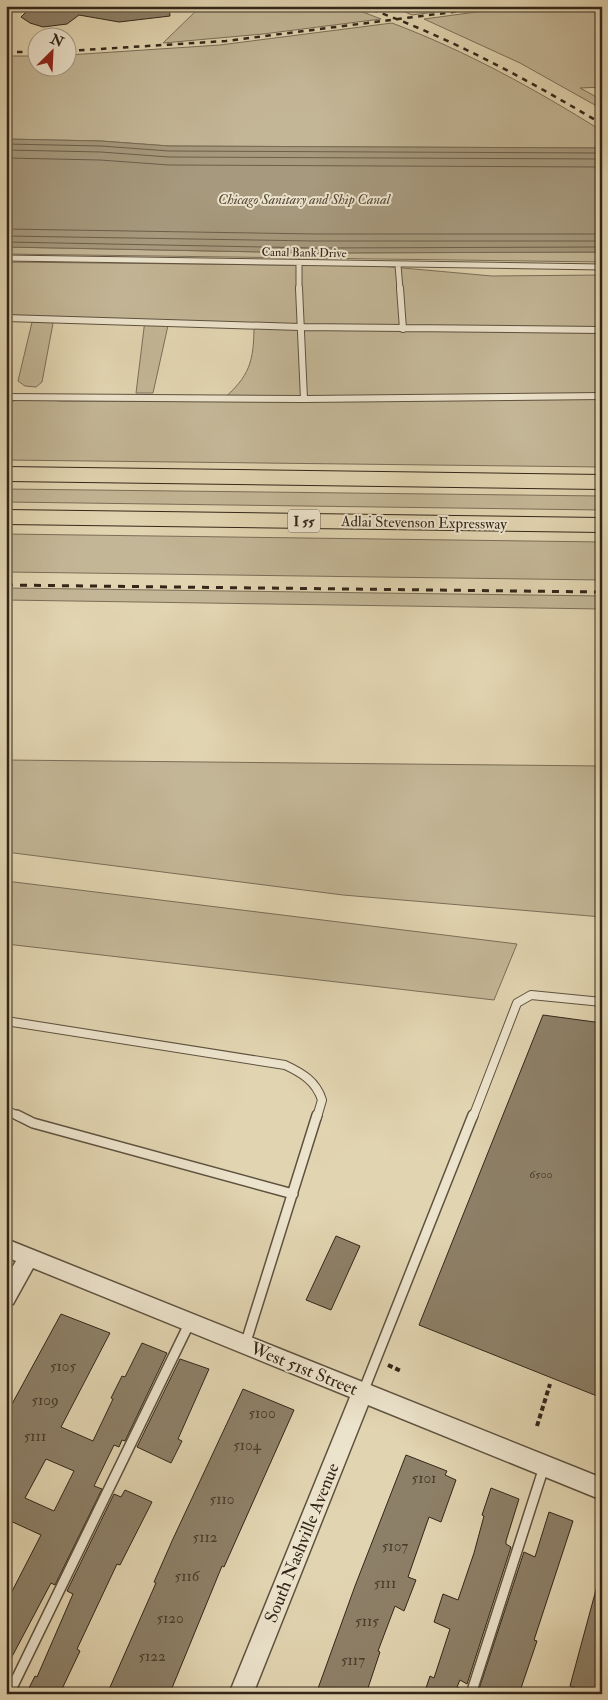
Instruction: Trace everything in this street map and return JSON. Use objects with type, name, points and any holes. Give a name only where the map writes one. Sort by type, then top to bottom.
[{"type":"highway","points":[[6,474],[602,482]]},
{"type":"highway","name":"Adlai Stevenson Expressway","points":[[6,518],[602,525]]},
{"type":"street","name":"West 51st Street","points":[[6,1248],[602,1489]]},
{"type":"street","points":[[6,1297],[29,1257]]},
{"type":"street","name":"South Nashville Avenue","points":[[241,1694],[363,1392]]},
{"type":"lane","name":"Canal Bank Drive","points":[[6,258],[602,267]]},
{"type":"lane","points":[[299,262],[304,399]]},
{"type":"lane","points":[[398,265],[403,329]]},
{"type":"lane","points":[[6,318],[300,327],[602,330]]},
{"type":"lane","points":[[6,398],[304,399],[602,396]]},
{"type":"lane","points":[[363,1392],[396,1313],[517,1004],[531,995],[602,1002]]},
{"type":"lane","points":[[6,1021],[285,1065],[302,1073],[319,1090],[322,1100],[245,1345]]},
{"type":"lane","points":[[6,1110],[33,1123],[293,1194]]},
{"type":"lane","points":[[9,1694],[190,1322]]},
{"type":"lane","points":[[472,1694],[545,1466]]},
{"type":"path","points":[[537,1426],[550,1384]]},
{"type":"shaded area","points":[[201,6],[347,6],[381,19],[263,34],[163,43]]},
{"type":"shaded area","points":[[391,6],[482,6],[412,15]]},
{"type":"shaded area","points":[[521,6],[567,6],[602,12],[602,87],[580,88],[602,100],[602,109],[520,63],[424,19]]},
{"type":"shaded area","points":[[392,23],[473,58],[577,115],[602,131],[602,148],[169,146],[101,141],[6,139],[6,56],[28,56],[28,78],[78,78],[78,54],[220,45]]},
{"type":"shaded area","points":[[6,247],[314,253],[602,252],[602,262],[6,254]]},
{"type":"shaded area","points":[[6,262],[381,266],[492,276],[602,275],[602,467],[6,460],[6,400],[14,401],[19,397],[60,401],[221,401],[238,384],[248,367],[253,349],[254,324],[169,321],[153,393],[136,393],[145,320],[54,318],[42,382],[36,387],[25,386],[18,381],[33,318],[6,317]]},
{"type":"shaded area","points":[[6,489],[602,496],[602,510],[6,502]]},
{"type":"shaded area","points":[[6,534],[602,542],[602,580],[6,572]]},
{"type":"shaded area","points":[[6,588],[602,596],[602,609],[6,600]]},
{"type":"shaded area","points":[[6,760],[602,766],[602,917],[343,895],[6,852]]},
{"type":"shaded area","points":[[6,881],[517,944],[494,1000],[6,944]]},
{"type":"water","name":"Chicago Sanitary and Ship Canal","points":[[6,139],[101,141],[169,146],[602,148],[602,252],[314,253],[6,247]]},
{"type":"building","points":[[38,6],[68,6],[79,12],[79,6],[169,6],[170,16],[119,22],[79,15],[67,24],[43,27],[30,23],[21,17],[28,10]]},
{"type":"building","points":[[543,1015],[602,1023],[602,1398],[419,1325]]},
{"type":"building","points":[[336,1236],[360,1246],[331,1310],[306,1300]]},
{"type":"building","points":[[61,1314],[110,1333],[61,1427],[93,1441],[122,1376],[125,1377],[142,1343],[167,1353],[125,1441],[122,1440],[119,1447],[114,1445],[94,1486],[102,1489],[55,1585],[51,1583],[6,1668],[6,1603],[41,1535],[6,1519],[6,1415]],"holes":[[[46,1459],[74,1471],[54,1511],[25,1498]]]},
{"type":"building","points":[[180,1359],[209,1369],[178,1439],[182,1441],[171,1463],[137,1447]]},
{"type":"building","points":[[243,1389],[294,1410],[224,1567],[222,1566],[172,1688],[169,1694],[107,1694],[156,1583],[154,1582],[172,1541]]},
{"type":"building","points":[[406,1455],[447,1471],[445,1475],[456,1480],[441,1522],[429,1517],[408,1577],[416,1580],[404,1611],[395,1606],[378,1651],[380,1652],[366,1694],[316,1694],[355,1586]]},
{"type":"building","points":[[491,1488],[519,1499],[506,1541],[506,1544],[511,1547],[467,1684],[460,1680],[457,1687],[465,1691],[465,1694],[424,1694],[430,1676],[434,1678],[450,1629],[434,1622],[443,1594],[458,1600],[474,1553],[484,1516],[482,1515]]},
{"type":"building","points":[[125,1490],[152,1502],[120,1565],[117,1564],[77,1649],[80,1651],[62,1689],[73,1694],[26,1694],[35,1676],[37,1677],[73,1594],[67,1591],[114,1494],[121,1497]]},
{"type":"building","points":[[549,1512],[573,1521],[534,1640],[537,1641],[519,1694],[489,1694],[479,1689],[524,1552],[535,1557]]},
{"type":"building","points":[[597,1586],[602,1587],[602,1694],[587,1694],[570,1686]]},
{"type":"railway","points":[[362,6],[397,19]]},
{"type":"railway","points":[[397,19],[500,6]]},
{"type":"railway","points":[[588,6],[602,8]]},
{"type":"railway","points":[[78,50],[226,41],[397,19]]},
{"type":"railway","points":[[397,19],[485,59],[544,90],[602,124]]},
{"type":"railway","points":[[6,52],[28,52]]},
{"type":"railway","points":[[6,585],[602,592]]}]
